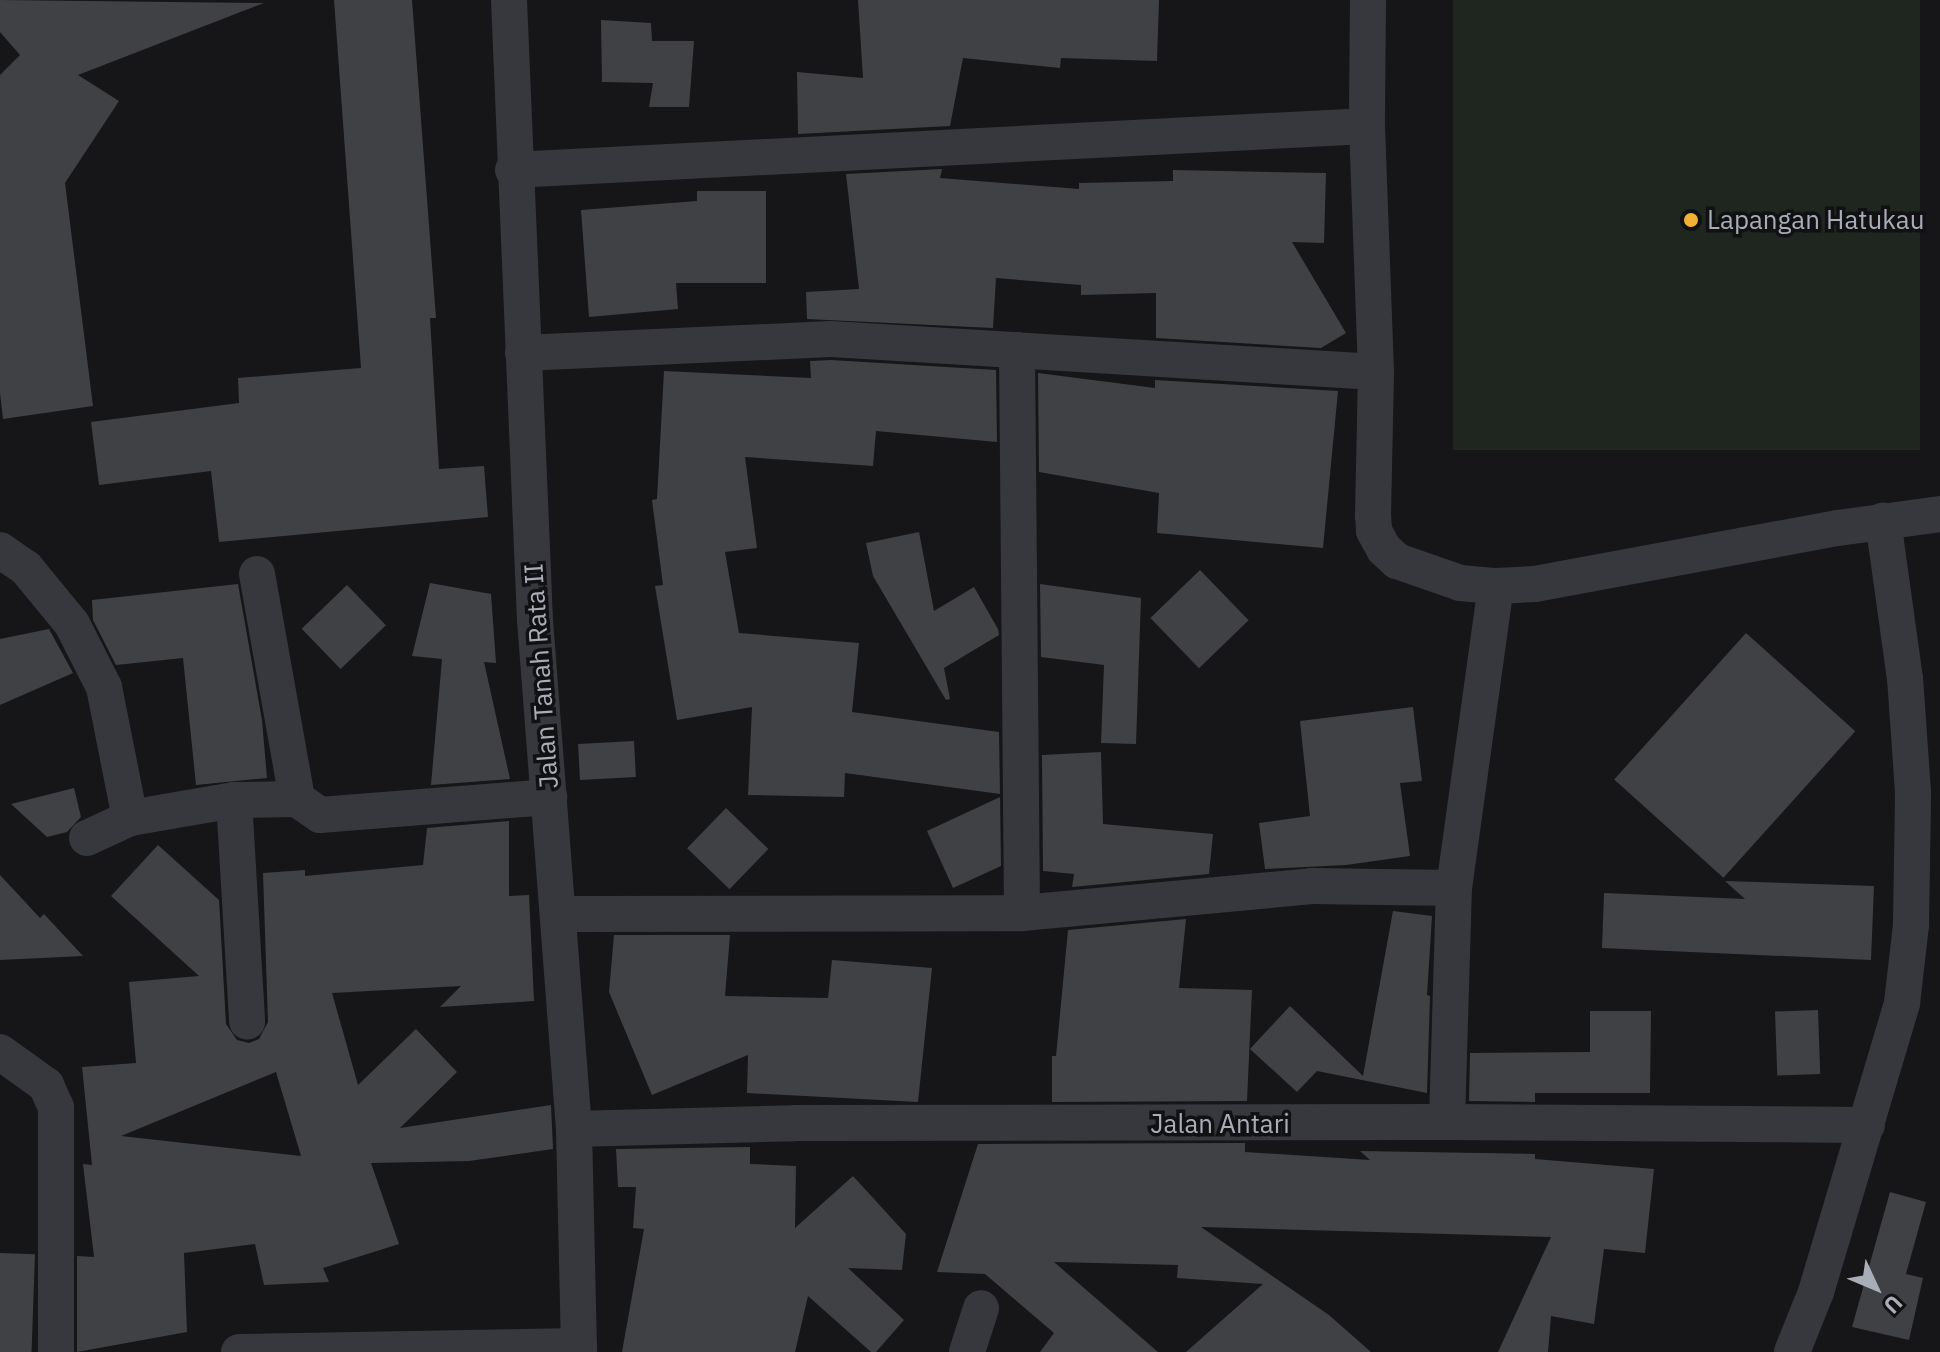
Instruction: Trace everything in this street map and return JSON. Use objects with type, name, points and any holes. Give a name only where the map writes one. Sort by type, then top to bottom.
[{"type":"street","name":"Jalan Tanah Rata II","points":[[509,0],[513,170],[535,620],[574,1129],[579,1349]]},
{"type":"street","points":[[1368,0],[1367,126],[1376,372],[1373,515],[1374,531],[1384,549],[1397,561],[1460,583],[1496,586],[1535,584],[1883,521],[1936,506]]},
{"type":"street","points":[[513,170],[1367,126]]},
{"type":"street","points":[[523,353],[831,339],[1376,372]]},
{"type":"street","points":[[1017,350],[1022,913]]},
{"type":"street","points":[[1792,1352],[1816,1292],[1926,925],[1915,883],[1905,679],[1883,521]]},
{"type":"street","points":[[0,550],[26,568],[72,624],[104,687],[130,818]]},
{"type":"street","points":[[257,574],[297,799]]},
{"type":"street","points":[[1447,1122],[1454,888],[1496,586]]},
{"type":"street","points":[[87,838],[130,818],[234,800],[297,799],[320,815],[549,797]]},
{"type":"street","points":[[234,800],[247,1022]]},
{"type":"street","points":[[558,914],[1022,913],[1312,886],[1454,888]]},
{"type":"street","points":[[0,1052],[46,1085],[56,1107],[56,1352]]},
{"type":"street","name":"Jalan Antari","points":[[574,1129],[796,1123],[1867,1125]]},
{"type":"street","points":[[967,1352],[981,1308]]},
{"type":"street","points":[[239,1352],[579,1349]]},
{"type":"shaded area","name":"Lapangan Hatukau","points":[[1453,0],[1920,0],[1920,450],[1453,450]]},
{"type":"building","points":[[0,0],[264,3],[78,75],[119,101],[65,183],[93,406],[3,419],[0,393],[0,75],[20,55],[0,32]]},
{"type":"building","points":[[334,0],[412,0],[436,318],[430,318],[439,469],[484,466],[488,517],[219,542],[211,471],[99,485],[91,422],[239,403],[238,378],[361,368]]},
{"type":"building","points":[[858,0],[1159,0],[1157,61],[1061,58],[1060,68],[963,58],[950,126],[798,134],[797,72],[863,78]]},
{"type":"building","points":[[601,20],[651,23],[652,41],[694,41],[689,107],[649,107],[653,83],[602,82]]},
{"type":"building","points":[[942,169],[940,178],[1079,189],[1079,183],[1173,181],[1173,170],[1326,173],[1324,243],[1292,242],[1346,333],[1321,348],[1156,338],[1156,293],[1081,295],[1081,285],[996,278],[993,328],[807,319],[806,292],[859,289],[846,174]]},
{"type":"building","points":[[697,191],[766,191],[766,283],[676,283],[678,309],[589,317],[581,210],[697,201]]},
{"type":"building","points":[[810,361],[996,370],[997,442],[876,431],[873,466],[745,457],[757,548],[725,552],[739,633],[859,643],[852,712],[999,732],[1000,794],[845,773],[844,797],[748,795],[752,707],[677,720],[655,586],[663,585],[652,500],[657,499],[664,371],[811,378]]},
{"type":"building","points":[[1038,373],[1155,388],[1155,380],[1338,391],[1323,548],[1157,533],[1159,493],[1039,472]]},
{"type":"building","points":[[919,532],[934,611],[974,587],[999,635],[944,668],[950,699],[946,700],[873,576],[866,543]]},
{"type":"building","points":[[1200,570],[1249,620],[1199,668],[1150,618]]},
{"type":"building","points":[[430,583],[491,594],[496,663],[484,662],[510,779],[431,785],[442,659],[412,656]]},
{"type":"building","points":[[238,584],[262,720],[267,778],[196,785],[183,658],[116,665],[93,620],[92,600]]},
{"type":"building","points":[[1040,584],[1141,598],[1136,744],[1101,743],[1104,665],[1041,657]]},
{"type":"building","points":[[347,585],[386,625],[341,669],[302,629]]},
{"type":"building","points":[[49,629],[73,673],[0,705],[0,639]]},
{"type":"building","points":[[1746,633],[1855,731],[1723,878],[1614,779]]},
{"type":"building","points":[[1413,707],[1422,781],[1400,783],[1410,856],[1346,865],[1265,869],[1259,823],[1310,816],[1300,721]]},
{"type":"building","points":[[634,741],[636,777],[580,780],[578,744]]},
{"type":"building","points":[[1101,752],[1103,824],[1213,834],[1209,874],[1072,887],[1074,874],[1043,871],[1042,755]]},
{"type":"building","points":[[74,788],[81,817],[67,832],[47,837],[11,804]]},
{"type":"building","points":[[1000,797],[1001,866],[953,888],[927,831]]},
{"type":"building","points":[[726,808],[768,849],[730,889],[687,848]]},
{"type":"building","points":[[509,821],[509,896],[529,895],[534,1001],[440,1007],[461,986],[332,993],[358,1085],[416,1029],[457,1072],[400,1128],[551,1105],[553,1149],[469,1161],[371,1163],[399,1244],[323,1268],[329,1282],[264,1285],[255,1244],[184,1253],[187,1332],[77,1352],[77,1256],[94,1257],[83,1164],[92,1165],[82,1067],[136,1063],[129,982],[199,976],[111,896],[158,845],[219,900],[226,1024],[237,1040],[249,1043],[259,1039],[268,1022],[263,873],[305,870],[305,876],[423,865],[427,828]],"holes":[[[276,1072],[301,1156],[121,1136]]]},
{"type":"building","points":[[0,875],[40,918],[44,914],[83,956],[0,960]]},
{"type":"building","points":[[1725,881],[1874,886],[1871,960],[1602,948],[1604,893],[1745,899]]},
{"type":"building","points":[[1393,911],[1432,916],[1427,995],[1430,996],[1427,1093],[1317,1071],[1297,1092],[1250,1049],[1290,1006],[1363,1076]]},
{"type":"building","points":[[1186,919],[1179,988],[1252,990],[1247,1101],[1052,1102],[1052,1056],[1056,1056],[1068,930]]},
{"type":"building","points":[[614,935],[730,935],[725,996],[828,998],[832,960],[932,968],[918,1102],[747,1093],[748,1055],[652,1095],[609,992]]},
{"type":"building","points":[[1818,1010],[1820,1074],[1777,1075],[1775,1012]]},
{"type":"building","points":[[1590,1011],[1651,1011],[1650,1093],[1535,1093],[1535,1102],[1469,1101],[1470,1053],[1590,1052]]},
{"type":"building","points":[[1245,1143],[1245,1152],[1370,1160],[1360,1151],[1535,1154],[1535,1159],[1654,1169],[1645,1253],[1604,1249],[1594,1324],[1551,1316],[1548,1352],[1498,1352],[1551,1237],[1201,1227],[1329,1315],[1371,1352],[1186,1352],[1263,1284],[1177,1278],[1178,1265],[1054,1262],[1158,1352],[1040,1352],[1054,1333],[985,1274],[937,1272],[978,1144]]},
{"type":"building","points":[[750,1147],[750,1164],[796,1166],[795,1228],[853,1176],[906,1234],[902,1270],[848,1268],[904,1320],[876,1352],[871,1352],[808,1296],[795,1352],[622,1352],[644,1229],[633,1228],[636,1187],[618,1187],[616,1149]]},
{"type":"building","points":[[1890,1192],[1926,1202],[1906,1274],[1923,1278],[1909,1340],[1852,1327]]},
{"type":"building","points":[[0,1253],[35,1254],[32,1352],[0,1352]]},
{"type":"place","name":"Lapangan Hatukau","points":[[1691,220]]}]
